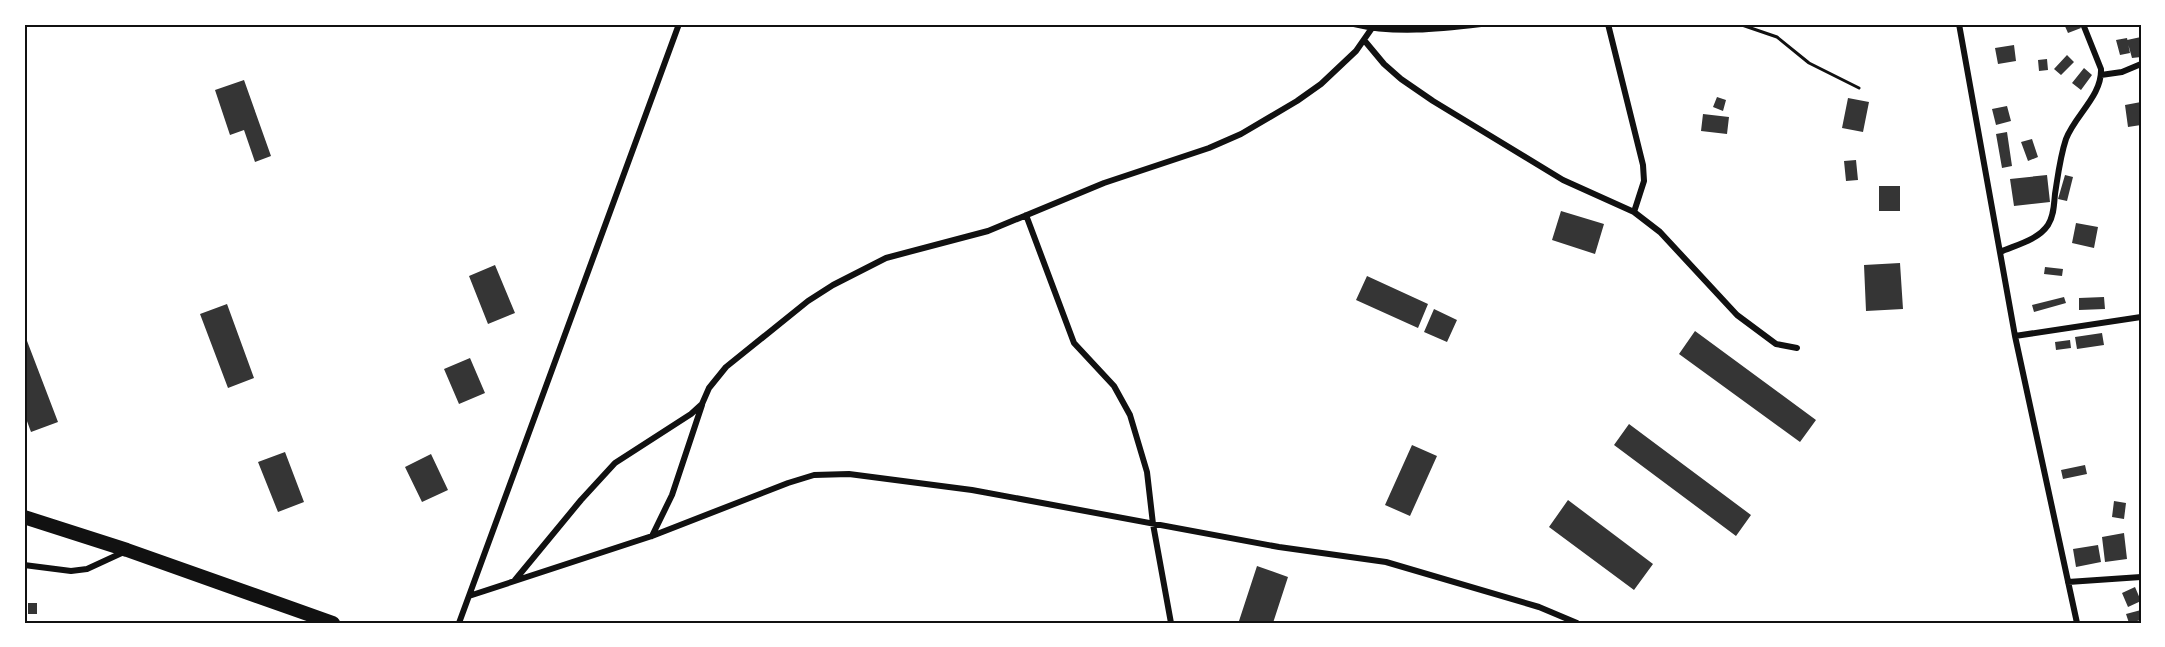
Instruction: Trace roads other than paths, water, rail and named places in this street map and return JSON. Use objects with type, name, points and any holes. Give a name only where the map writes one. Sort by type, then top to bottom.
[{"type":"highway","points":[[24,517],[127,550],[333,623]]},
{"type":"street","points":[[459,623],[679,24]]},
{"type":"street","points":[[1354,24],[1412,30],[1481,24]]},
{"type":"street","points":[[1608,24],[1642,165],[1644,181],[1634,212]]},
{"type":"street","points":[[1959,24],[2015,336],[2077,623]]},
{"type":"street","points":[[2000,252],[2037,236],[2048,226],[2052,217],[2060,162],[2066,140],[2071,127],[2094,94],[2101,75],[2083,24]]},
{"type":"street","points":[[652,536],[672,495],[709,388],[726,367],[808,301],[833,285],[886,258],[988,231],[1104,183],[1209,148],[1240,134],[1297,101],[1321,84],[1356,51],[1375,27]]},
{"type":"street","points":[[1364,40],[1384,64],[1433,101],[1563,180],[1634,212],[1660,232],[1737,315],[1776,344],[1797,348]]},
{"type":"street","points":[[2101,75],[2122,72],[2141,64]]},
{"type":"street","points":[[1026,215],[1074,344],[1114,386],[1130,415],[1147,472],[1153,524],[1171,623]]},
{"type":"street","points":[[2015,336],[2141,317]]},
{"type":"street","points":[[515,581],[581,500],[615,463],[671,429],[702,404]]},
{"type":"street","points":[[469,596],[652,536],[788,483],[814,476],[849,474],[972,490],[1279,547],[1386,562],[1539,607],[1577,623]]},
{"type":"street","points":[[24,565],[71,571],[87,569],[127,550]]},
{"type":"street","points":[[2068,582],[2141,577]]}]
